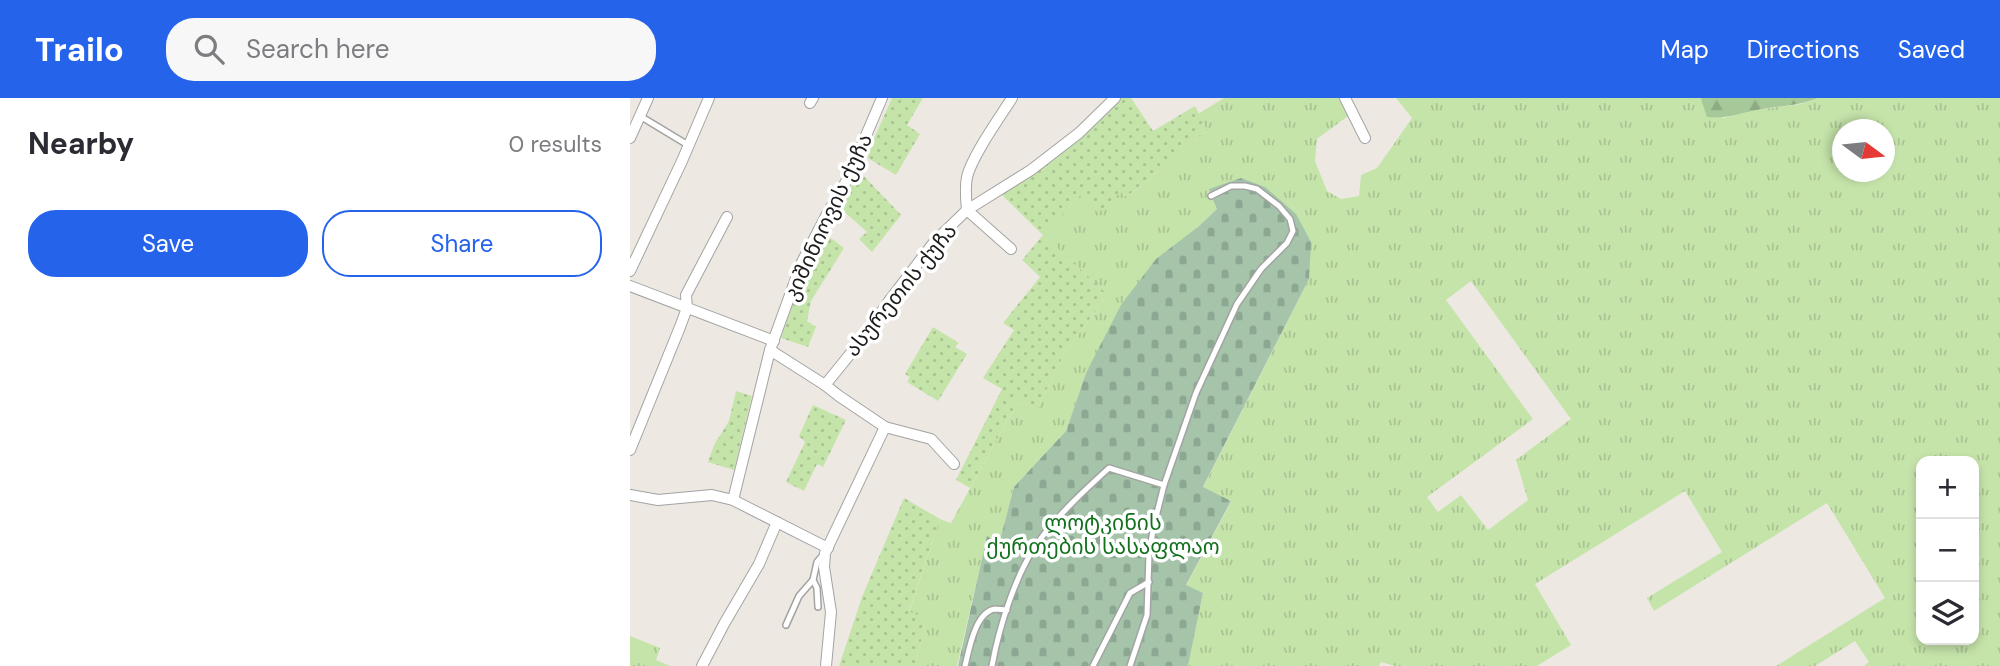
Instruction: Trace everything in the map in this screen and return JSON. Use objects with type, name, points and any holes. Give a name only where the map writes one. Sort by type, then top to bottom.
[{"type":"street","points":[[630,138],[648,98]]},
{"type":"street","points":[[630,271],[709,98]]},
{"type":"street","name":"კიშინიოვის ქუჩა","points":[[733,500],[772,345],[802,262],[847,180],[882,98]]},
{"type":"street","points":[[1011,249],[967,210],[967,176],[1013,98]]},
{"type":"street","name":"ასურეთის ქუჩა","points":[[825,384],[868,332],[935,242],[967,210],[1031,170],[1079,133],[1115,98]]},
{"type":"street","points":[[1345,98],[1365,138]]},
{"type":"street","points":[[630,450],[687,308],[686,295],[727,217]]},
{"type":"street","points":[[630,286],[772,345],[885,427],[931,439],[954,464]]},
{"type":"street","points":[[826,666],[831,612],[824,567],[827,551],[885,427]]},
{"type":"street","points":[[630,495],[658,500],[712,495],[733,500],[827,551]]},
{"type":"street","points":[[702,666],[759,564],[776,522]]},
{"type":"lane","points":[[640,116],[688,145]]},
{"type":"lane","points":[[1130,666],[1147,615],[1149,554],[1164,485],[1196,393],[1237,304],[1261,269],[1287,243],[1293,231],[1290,219],[1279,206],[1257,189],[1231,186],[1212,196]]},
{"type":"lane","points":[[992,666],[996,645],[1018,578],[1040,538],[1073,502],[1109,468],[1164,485]]},
{"type":"lane","points":[[786,625],[799,596],[813,580],[817,562],[827,551]]},
{"type":"lane","points":[[813,580],[817,588],[818,607]]},
{"type":"lane","points":[[1093,666],[1130,593],[1149,582]]},
{"type":"lane","points":[[965,666],[980,619],[989,611],[1007,610]]},
{"type":"green space","points":[[892,98],[923,98],[907,125],[920,134],[896,175],[866,157]]},
{"type":"green space","points":[[1119,98],[1131,98],[1153,131],[1195,106],[1207,130],[1142,186],[1126,196],[1121,192],[1098,213],[1080,195],[1044,235],[1107,294],[1062,358],[1037,409],[1018,401],[970,488],[956,480],[1002,389],[983,378],[1014,330],[1003,323],[1040,277],[1022,260],[1043,235],[1001,194]]},
{"type":"green space","points":[[1224,98],[1339,98],[1348,116],[1317,139],[1315,161],[1327,191],[1341,199],[1359,196],[1361,175],[1377,168],[1412,118],[1396,98],[1702,98],[1723,118],[1801,104],[1818,98],[2000,98],[2000,666],[1864,666],[1869,662],[1855,641],[1815,666],[1776,666],[1885,598],[1827,503],[1654,611],[1647,598],[1722,552],[1685,491],[1535,584],[1571,645],[1537,666],[1395,666],[1381,662],[1379,666],[1188,666],[1203,593],[1186,586],[1231,502],[1203,488],[1309,279],[1217,209],[1198,227],[1086,373],[1066,431],[1014,487],[999,545],[987,537],[957,666],[915,666],[926,620],[909,612],[940,519],[951,523],[1018,401],[1037,409],[1062,358],[1107,294],[1043,235],[1080,195],[1121,192],[1126,196],[1142,186],[1207,130],[1198,114]],"holes":[[[1471,281],[1571,419],[1516,460],[1528,500],[1488,530],[1461,495],[1438,512],[1427,497],[1533,419],[1446,300]]]},
{"type":"green space","points":[[1702,98],[1818,98],[1726,117],[1707,117]]},
{"type":"green space","points":[[859,171],[901,215],[872,252],[859,239],[867,232],[840,208]]},
{"type":"green space","name":"ლოტკინის ქურთების სასაფლაო","points":[[1241,178],[1265,187],[1296,214],[1311,242],[1309,279],[1203,487],[1231,501],[1186,585],[1203,593],[1188,666],[958,666],[987,536],[999,544],[1014,487],[1066,431],[1086,373],[1121,305],[1156,259],[1217,209],[1209,189]]},
{"type":"green space","points":[[827,235],[844,248],[811,301],[807,321],[816,327],[808,347],[781,338],[806,272]]},
{"type":"green space","points":[[933,327],[959,343],[955,347],[967,354],[938,401],[907,382],[910,377],[905,374]]},
{"type":"green space","points":[[736,391],[752,396],[734,470],[708,462],[714,445],[729,421]]},
{"type":"green space","points":[[813,405],[846,420],[823,467],[817,464],[804,491],[786,482],[805,442],[799,436]]},
{"type":"green space","points":[[904,498],[940,519],[909,611],[926,620],[915,666],[839,666],[862,597]]},
{"type":"green space","points":[[630,636],[660,648],[656,660],[670,666],[630,666]]}]
